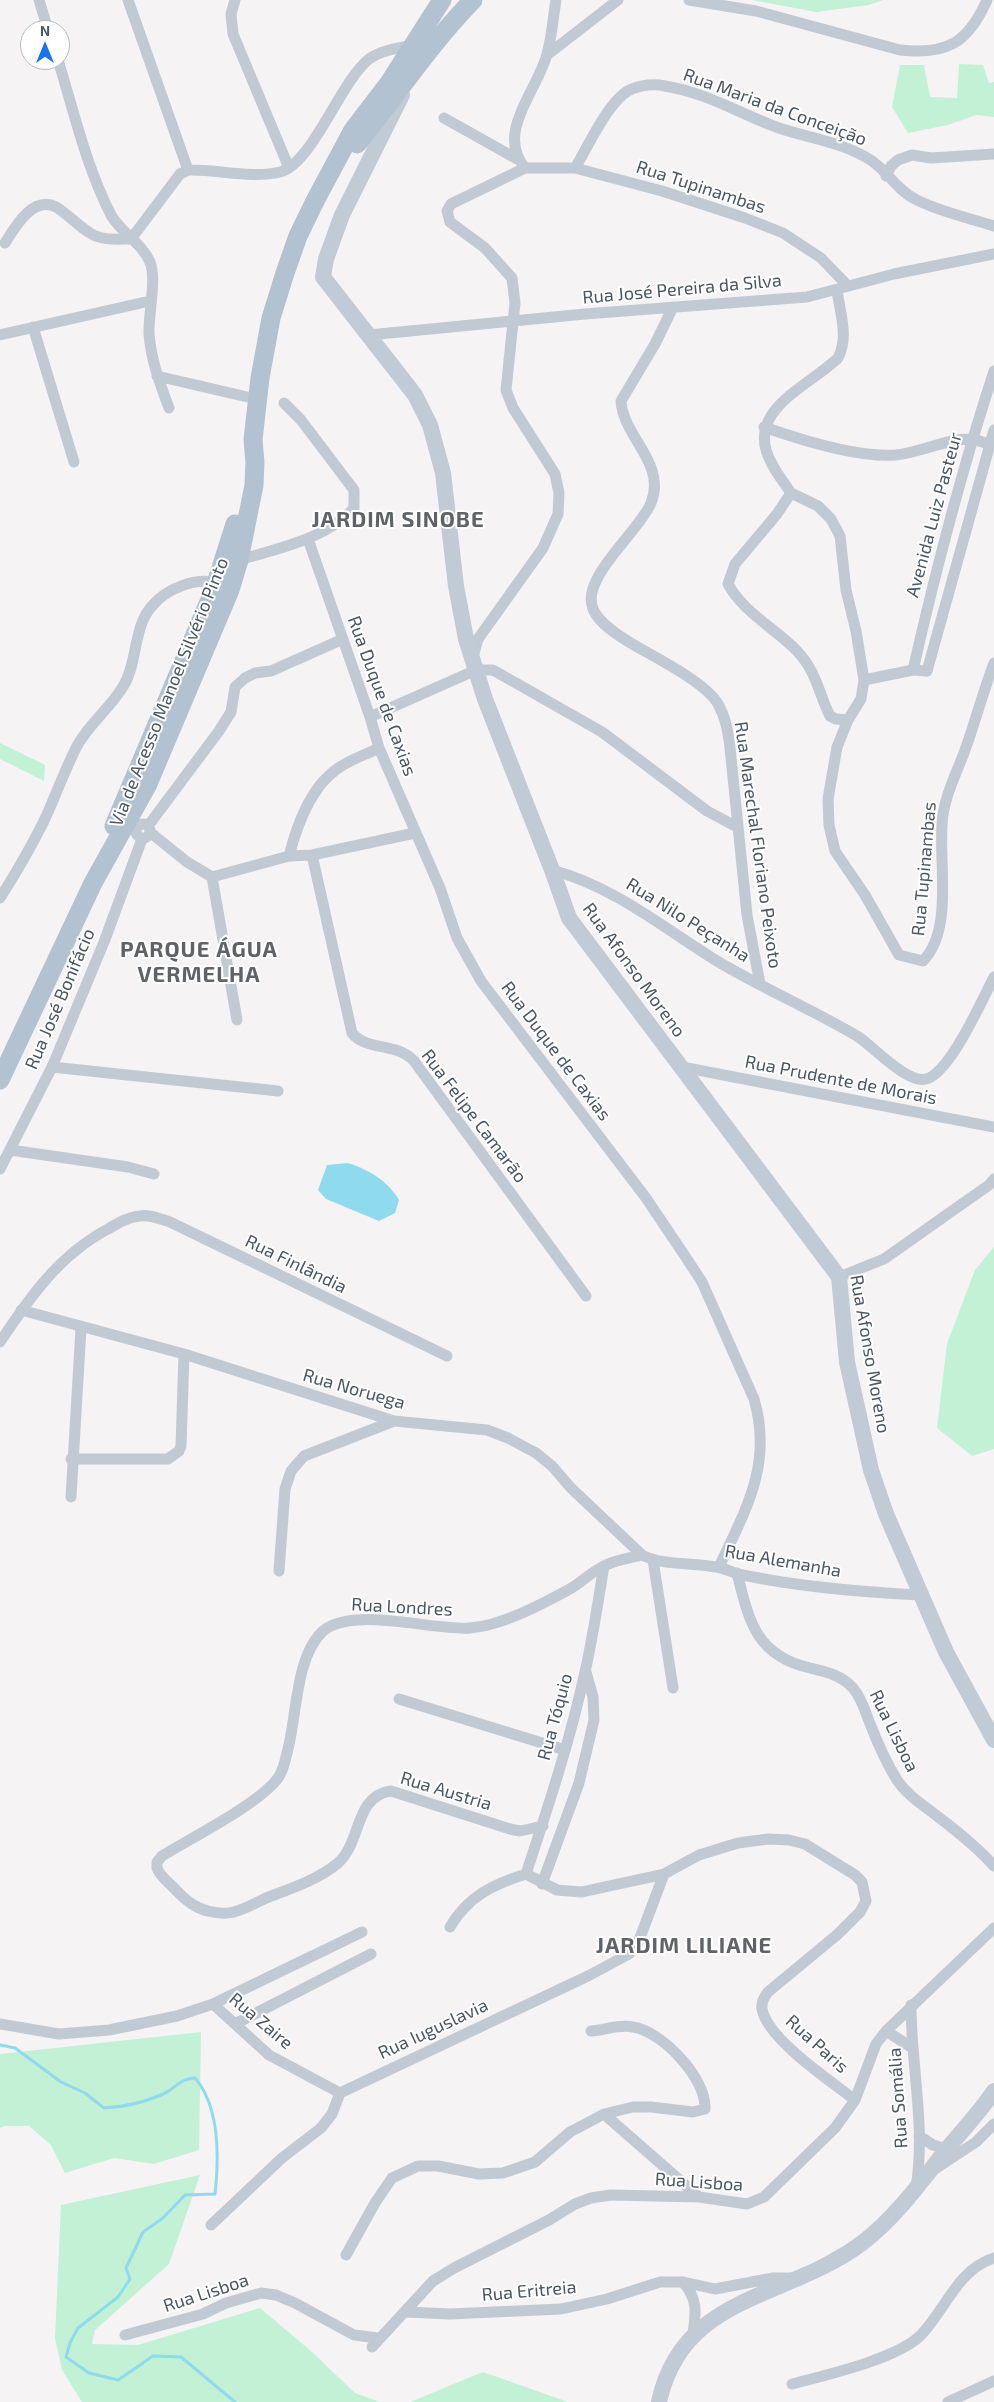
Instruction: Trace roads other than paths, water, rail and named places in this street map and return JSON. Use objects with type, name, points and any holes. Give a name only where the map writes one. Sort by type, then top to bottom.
[{"type":"main road","name":"Via de Acesso Manoel Silvério Pinto","points":[[137,824],[147,786],[230,590],[240,560],[254,484],[253,440],[256,399],[271,318],[298,236],[353,130],[388,83],[442,0]]},
{"type":"main road","name":"Via de Acesso Manoel Silvério Pinto","points":[[333,168],[380,116],[415,67],[473,0]]},
{"type":"main road","points":[[380,140],[415,67]]},
{"type":"main road","points":[[380,116],[388,83]]},
{"type":"main road","name":"Rua Afonso Moreno","points":[[380,116],[380,140],[333,236],[323,277],[415,395],[437,443],[444,473],[462,617],[474,665],[485,699],[569,918],[626,997],[682,1067],[839,1277],[847,1362],[871,1470],[886,1514],[920,1595],[946,1652],[994,1740]]},
{"type":"main road","name":"Via de Acesso Manoel Silvério Pinto","points":[[0,1080],[93,883],[137,824],[234,528],[246,460],[253,440]]},
{"type":"main road","points":[[210,636],[223,590],[222,586],[217,583]]},
{"type":"main road","points":[[659,2402],[662,2386],[679,2353],[693,2334],[705,2323],[736,2304],[801,2278],[863,2242],[920,2182],[994,2091]]},
{"type":"street","points":[[39,0],[45,20]]},
{"type":"street","points":[[128,0],[188,170]]},
{"type":"street","points":[[235,0],[231,14],[233,34],[289,168]]},
{"type":"street","points":[[517,159],[516,134],[520,113],[547,55],[556,0]]},
{"type":"street","points":[[547,55],[618,0]]},
{"type":"street","points":[[688,0],[756,12],[900,50],[922,52],[937,50],[968,34],[987,0]]},
{"type":"street","points":[[131,239],[180,174],[188,170],[264,174],[289,168],[323,127],[354,73],[371,58],[386,51],[413,45]]},
{"type":"street","points":[[61,70],[85,153],[102,195],[113,218],[150,263],[149,334],[157,376],[169,408]]},
{"type":"street","name":"Rua Maria da Conceição","points":[[575,168],[618,97],[631,89],[647,85],[664,85],[700,94],[778,127],[856,154],[873,162],[886,176],[916,200],[994,226]]},
{"type":"street","points":[[444,118],[517,159],[525,168],[450,204],[447,211],[450,222],[485,248],[512,278],[515,303],[507,363],[506,390],[513,408],[555,474],[559,493],[558,514],[543,548],[478,639],[474,665]]},
{"type":"street","points":[[886,176],[891,166],[898,160],[912,155],[931,158],[994,154]]},
{"type":"street","name":"Rua Tupinambas","points":[[525,168],[575,168],[662,191],[745,218],[783,233],[821,258],[842,288]]},
{"type":"street","points":[[5,243],[34,207],[46,204],[56,207],[90,234],[111,239],[131,239]]},
{"type":"street","name":"Rua José Pereira da Silva","points":[[369,335],[673,307],[807,297],[994,254]]},
{"type":"street","points":[[791,493],[777,514],[735,564],[728,584],[735,597],[783,638],[807,663],[817,679],[830,716],[836,719],[848,720],[861,699],[864,680],[856,631],[846,590],[840,536],[831,519],[818,506],[791,493],[771,463],[766,446],[764,427],[771,415],[781,404],[838,358],[842,350],[844,337],[842,288]]},
{"type":"street","points":[[0,335],[150,301]]},
{"type":"street","name":"Rua Marechal Floriano Peixoto","points":[[673,307],[655,344],[621,402],[624,416],[651,466],[654,483],[652,501],[633,532],[598,575],[590,596],[593,609],[615,634],[699,685],[712,695],[727,724],[747,914],[760,984]]},
{"type":"street","points":[[33,327],[74,462]]},
{"type":"street","name":"Avenida Luiz Pasteur","points":[[994,371],[972,439],[933,583],[914,670],[927,672],[994,430]]},
{"type":"street","points":[[157,376],[256,399]]},
{"type":"street","points":[[240,560],[308,539],[349,514],[354,508],[356,495],[354,490],[301,420],[284,403]]},
{"type":"street","points":[[764,427],[801,440],[866,453],[918,452],[972,439],[990,445]]},
{"type":"street","name":"Rua Duque de Caxias","points":[[308,539],[379,748],[440,888],[457,938],[481,981],[646,1198],[702,1282],[754,1399],[760,1418],[762,1455],[743,1515],[719,1567]]},
{"type":"street","points":[[0,898],[4,888],[43,823],[85,731],[124,685],[130,674],[137,641],[148,611],[162,596],[176,589],[206,580],[217,583]]},
{"type":"street","name":"Rua José Bonifácio","points":[[0,1169],[52,1067],[108,931],[137,824],[219,731],[231,712],[235,687],[245,678],[255,673],[271,671],[343,639]]},
{"type":"street","name":"Rua Tupinambas","points":[[848,720],[837,747],[828,799],[829,825],[835,852],[865,895],[899,955],[923,961],[934,947],[940,925],[943,878],[942,824],[951,784],[964,752],[994,663]]},
{"type":"street","points":[[370,717],[474,665],[493,670],[602,732],[707,811],[737,827]]},
{"type":"street","points":[[864,680],[914,670]]},
{"type":"street","points":[[289,856],[295,832],[316,790],[337,768],[379,748]]},
{"type":"street","points":[[137,824],[187,862],[212,877],[289,856],[312,855],[415,833]]},
{"type":"street","name":"Rua Felipe Camarão","points":[[312,855],[352,1032],[361,1040],[399,1050],[414,1061],[586,1296]]},
{"type":"street","name":"Rua Nilo Peçanha","points":[[552,870],[602,887],[646,913],[717,961],[858,1037],[904,1074],[923,1080],[938,1073],[953,1053],[994,978]]},
{"type":"street","points":[[212,877],[237,1020]]},
{"type":"street","points":[[52,1067],[278,1091]]},
{"type":"street","name":"Rua Prudente de Morais","points":[[682,1067],[994,1127]]},
{"type":"street","points":[[10,1150],[128,1167],[154,1174]]},
{"type":"street","points":[[839,1277],[884,1259],[982,1190],[994,1179]]},
{"type":"street","name":"Rua Finlândia","points":[[21,1310],[60,1262],[102,1232],[127,1218],[141,1215],[170,1222],[447,1356]]},
{"type":"street","points":[[0,1342],[21,1310]]},
{"type":"street","name":"Rua Noruega","points":[[21,1310],[81,1328],[184,1354],[394,1421],[486,1430],[536,1453],[552,1466],[571,1488],[642,1554]]},
{"type":"street","points":[[70,1497],[81,1328]]},
{"type":"street","points":[[72,1459],[168,1459],[174,1456],[181,1446],[184,1354]]},
{"type":"street","points":[[279,1571],[285,1489],[295,1464],[304,1456],[394,1421]]},
{"type":"street","name":"Rua Alemanha","points":[[642,1554],[653,1560],[719,1567],[737,1573],[846,1590],[920,1595]]},
{"type":"street","name":"Rua Londres","points":[[345,1855],[328,1870],[307,1881],[235,1912],[222,1913],[208,1912],[184,1898],[158,1872],[157,1862],[162,1856],[254,1800],[277,1778],[283,1768],[293,1731],[301,1675],[307,1655],[313,1642],[326,1627],[339,1622],[356,1621],[413,1622],[466,1628],[483,1627],[499,1622],[568,1590],[604,1566],[642,1554]]},
{"type":"street","points":[[653,1560],[673,1688]]},
{"type":"street","name":"Rua Tóquio","points":[[526,1874],[543,1826],[565,1750],[585,1671],[604,1566]]},
{"type":"street","name":"Rua Lisboa","points":[[737,1573],[752,1626],[759,1640],[773,1653],[791,1663],[840,1676],[852,1687],[862,1700],[871,1725],[898,1782],[974,1846],[994,1866]]},
{"type":"street","points":[[542,1884],[579,1783],[594,1720],[593,1697],[585,1671]]},
{"type":"street","points":[[399,1699],[565,1750]]},
{"type":"street","name":"Rua Austria","points":[[345,1855],[365,1808],[370,1800],[382,1792],[391,1791],[430,1802],[510,1829],[520,1831],[543,1826]]},
{"type":"street","name":"Rua Paris","points":[[664,1874],[716,1849],[768,1839],[788,1840],[812,1848],[855,1874],[862,1882],[866,1901],[860,1912],[838,1934],[768,1992],[762,2005],[762,2010],[773,2031],[798,2056],[855,2100]]},
{"type":"street","points":[[450,1927],[468,1902],[485,1890],[526,1874],[542,1884],[557,1890],[581,1892],[664,1874]]},
{"type":"street","name":"Rua Iuguslavia","points":[[340,2093],[588,1976],[629,1954],[638,1943],[664,1874]]},
{"type":"street","name":"Rua Lisboa","points":[[125,2335],[202,2314],[233,2301],[261,2293],[276,2295],[295,2302],[354,2334],[375,2343],[434,2281],[454,2268],[549,2220],[575,2204],[610,2194],[699,2197],[747,2204],[764,2197],[835,2128],[855,2100],[876,2044],[886,2031],[911,2005],[960,1962],[994,1928]]},
{"type":"street","points":[[0,2024],[59,2034],[109,2030],[177,2016],[214,2004],[362,1932]]},
{"type":"street","points":[[235,2024],[371,1954]]},
{"type":"street","name":"Rua Zaire","points":[[214,2004],[269,2055],[340,2093]]},
{"type":"street","name":"Rua Somália","points":[[911,2005],[911,2047],[919,2136],[920,2182]]},
{"type":"street","points":[[346,2255],[375,2202],[392,2178],[424,2164],[478,2174],[497,2174],[515,2170],[535,2162],[576,2127],[604,2114],[621,2109],[651,2107],[698,2112],[704,2110],[705,2106],[699,2085],[689,2068],[679,2057],[652,2035],[633,2026],[613,2026],[592,2031]]},
{"type":"street","points":[[886,2031],[911,2047]]},
{"type":"street","points":[[211,2225],[282,2158],[321,2128],[332,2114],[340,2093]]},
{"type":"street","points":[[604,2114],[699,2197]]},
{"type":"street","points":[[920,2182],[976,2142],[994,2124]]},
{"type":"street","points":[[919,2136],[933,2145],[948,2149]]},
{"type":"street","points":[[792,2384],[870,2362],[920,2336],[968,2272],[994,2258]]},
{"type":"street","points":[[683,2282],[715,2289],[773,2278],[801,2278]]},
{"type":"street","points":[[683,2282],[694,2298],[696,2307],[693,2334]]},
{"type":"street","name":"Rua Eritreia","points":[[405,2312],[450,2314],[561,2309],[607,2299],[649,2284],[683,2282]]},
{"type":"street","points":[[948,2402],[994,2381]]},
{"type":"water","points":[[348,1163],[370,1173],[389,1187],[399,1200],[395,1213],[379,1221],[326,1199],[318,1190],[327,1165]]},
{"type":"waterway","points":[[0,2045],[15,2048],[61,2082],[85,2093],[104,2108],[126,2106],[147,2100],[166,2093],[185,2080],[195,2078],[203,2090],[209,2103],[216,2133],[217,2165],[215,2194],[185,2195],[163,2218],[143,2232],[126,2268],[130,2279],[118,2297],[78,2328],[70,2343],[66,2357],[89,2373],[118,2380],[153,2356],[181,2357],[235,2402]]},
{"type":"district","name":"JARDIM SINOBE","points":[[398,520]]},
{"type":"district","name":"PARQUE ÁGUA VERMELHA","points":[[199,962]]},
{"type":"district","name":"JARDIM LILIANE","points":[[684,1946]]}]
